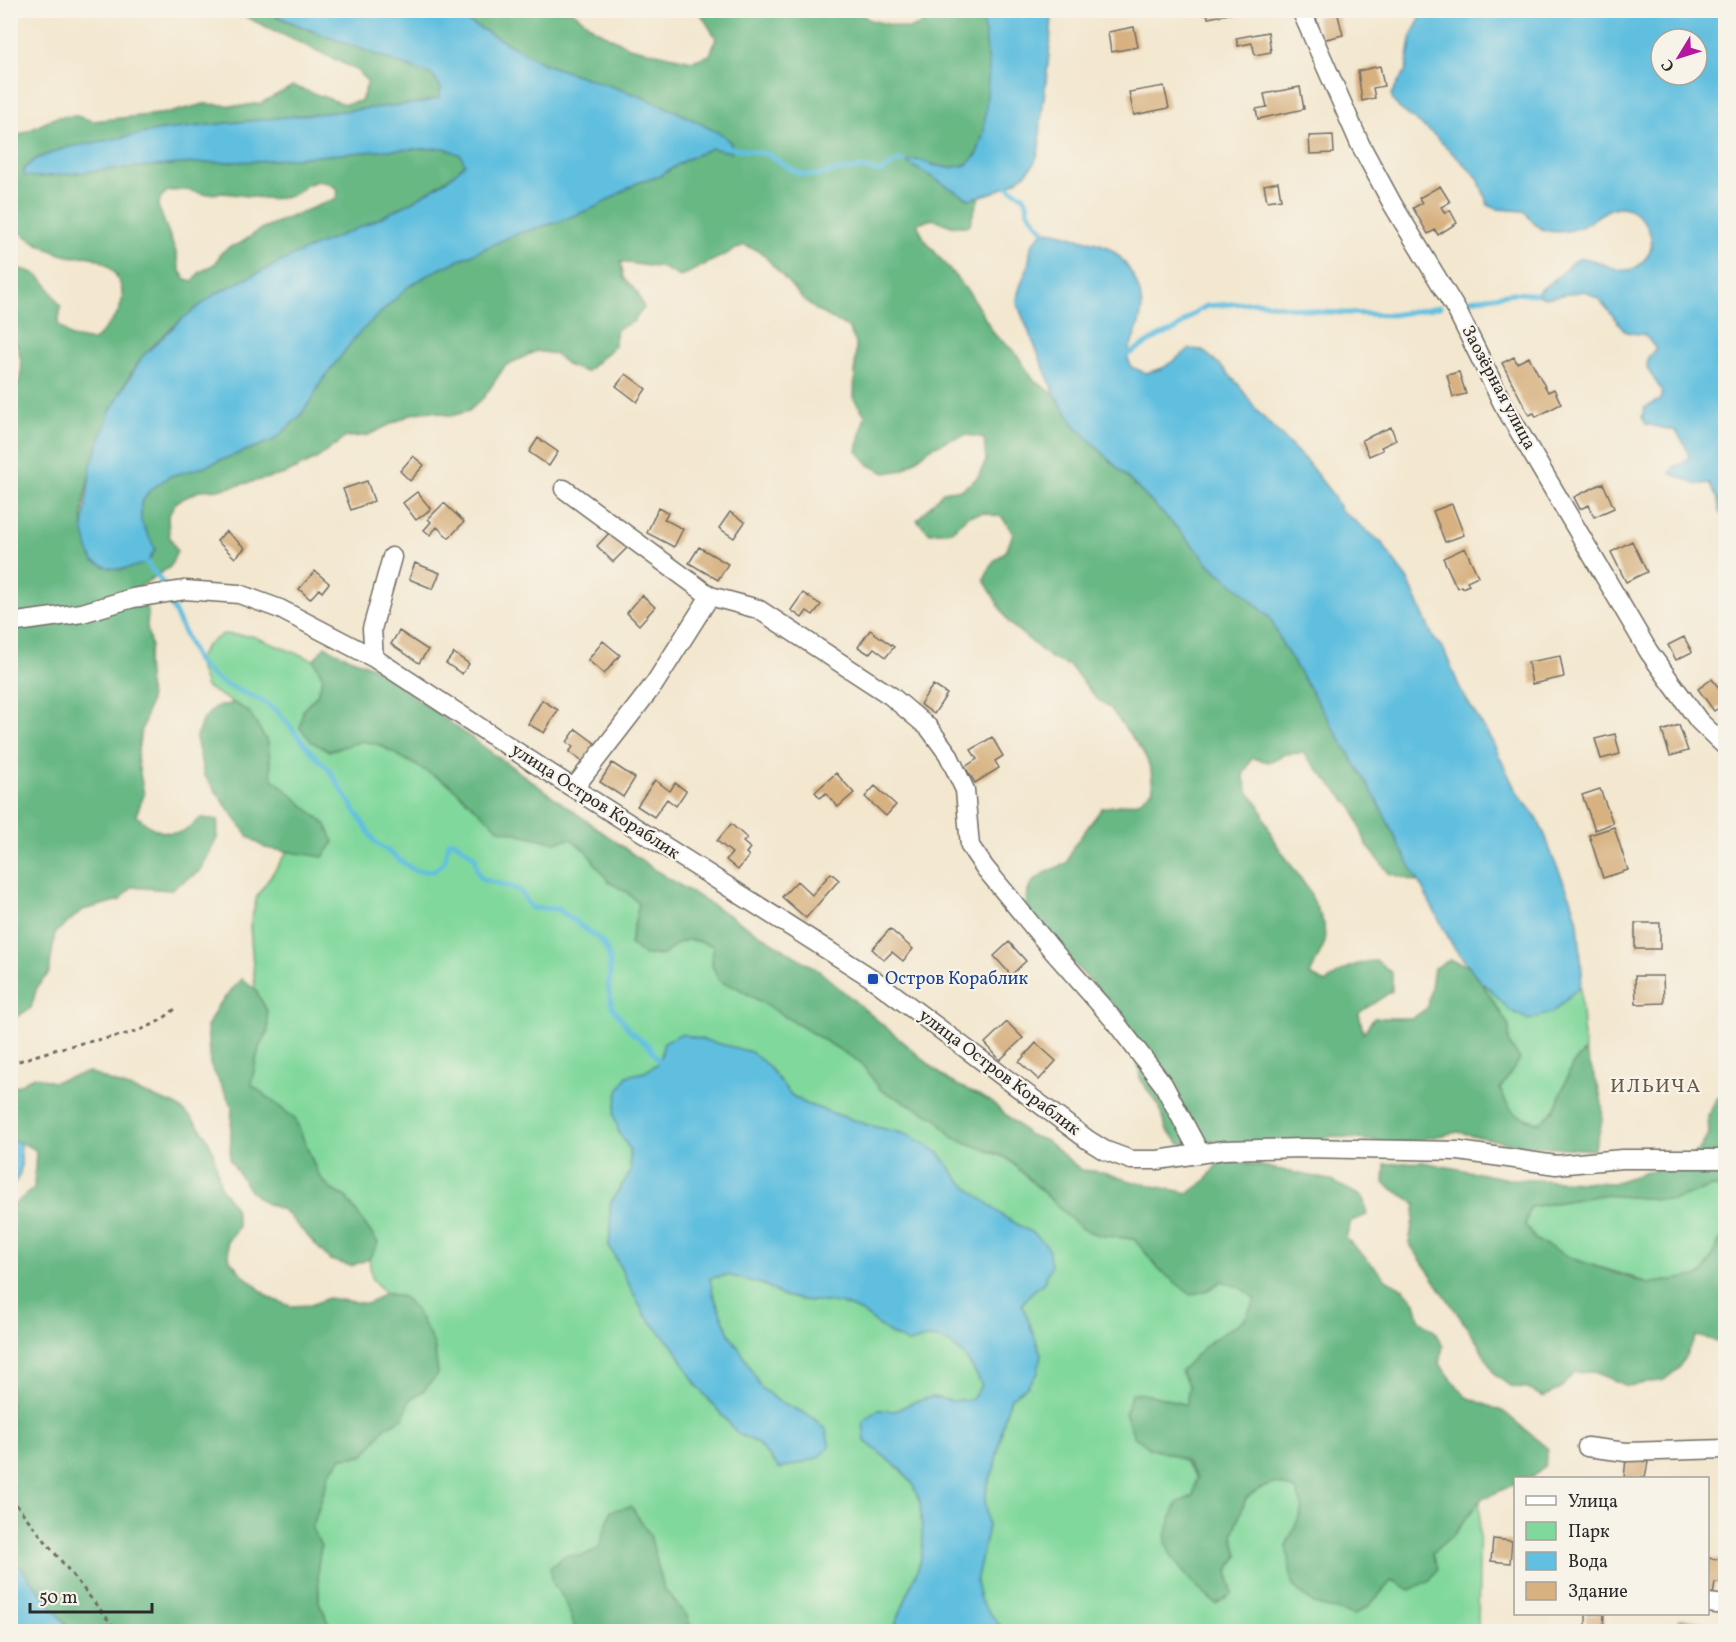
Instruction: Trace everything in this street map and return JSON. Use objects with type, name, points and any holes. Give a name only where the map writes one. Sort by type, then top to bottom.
[{"type":"street","name":"Заозёрная улица","points":[[1301,10],[1360,144],[1393,205],[1457,311],[1503,404],[1649,652],[1699,721],[1725,747]]},
{"type":"street","points":[[564,489],[710,596],[758,609],[891,696],[929,728],[948,754],[964,790],[970,846],[1015,905],[1113,1019],[1163,1084],[1200,1153],[1224,1150],[1303,1148],[1459,1151],[1556,1165],[1622,1159],[1725,1159]]},
{"type":"street","points":[[374,658],[372,629],[392,557]]},
{"type":"street","name":"улица Остров Кораблик","points":[[10,623],[82,613],[133,598],[185,590],[239,594],[280,609],[374,658],[574,789],[873,979],[1104,1150],[1131,1160],[1158,1160],[1200,1153]]},
{"type":"street","points":[[574,789],[655,683],[710,596]]},
{"type":"street","points":[[1587,1447],[1626,1452],[1725,1449]]},
{"type":"street","points":[[1709,1603],[1725,1605]]},
{"type":"path","points":[[960,10],[960,18]]},
{"type":"path","points":[[10,1064],[73,1045],[130,1035],[164,1020],[177,1007]]},
{"type":"path","points":[[10,1497],[118,1632]]},
{"type":"green space","points":[[236,11],[263,11],[432,75],[441,88],[439,98],[420,103],[163,130],[65,148],[36,159],[24,169],[40,177],[110,169],[445,148],[462,155],[465,165],[427,193],[386,215],[257,273],[216,296],[177,323],[143,357],[124,386],[108,419],[87,486],[83,511],[84,530],[103,566],[121,570],[147,563],[155,550],[141,521],[141,503],[150,490],[170,476],[197,469],[274,440],[298,418],[321,382],[357,335],[409,286],[433,272],[516,234],[558,222],[637,183],[660,176],[685,160],[711,148],[731,152],[731,143],[723,135],[675,111],[634,94],[544,64],[478,27],[443,11],[572,11],[596,30],[629,47],[692,61],[710,55],[716,38],[699,11],[857,11],[870,20],[909,29],[926,22],[931,11],[982,11],[988,52],[989,90],[986,121],[979,149],[972,159],[956,167],[905,161],[969,199],[979,197],[969,226],[951,226],[934,219],[917,223],[924,239],[970,294],[995,335],[1015,352],[1033,379],[1055,395],[1073,423],[1181,532],[1211,566],[1270,618],[1283,645],[1357,765],[1421,883],[1389,873],[1366,844],[1354,810],[1303,753],[1285,754],[1269,762],[1252,758],[1243,775],[1248,792],[1259,805],[1274,841],[1308,889],[1324,924],[1325,942],[1310,975],[1326,983],[1350,967],[1377,961],[1392,973],[1392,991],[1359,1013],[1363,1033],[1374,1018],[1413,1018],[1428,1007],[1434,968],[1450,960],[1467,965],[1481,982],[1509,1026],[1509,1044],[1520,1059],[1500,1089],[1514,1112],[1540,1123],[1555,1109],[1572,1065],[1585,1051],[1599,1089],[1603,1111],[1599,1136],[1593,1150],[1511,1144],[1458,1132],[1398,1144],[1333,1136],[1307,1143],[1250,1147],[1214,1141],[1197,1148],[1179,1143],[1166,1129],[1162,1112],[1140,1078],[1136,1050],[1122,1014],[1026,915],[1027,893],[1034,880],[1067,863],[1073,847],[1102,808],[1138,802],[1153,790],[1151,770],[1144,753],[1110,708],[1096,698],[1070,666],[1052,659],[1009,623],[984,580],[993,562],[1007,550],[1013,533],[1002,517],[984,513],[967,516],[952,531],[930,533],[917,520],[943,492],[962,489],[977,478],[986,461],[984,438],[966,435],[948,440],[931,448],[903,470],[885,473],[869,465],[857,451],[865,415],[854,399],[856,343],[848,327],[816,310],[802,298],[761,252],[744,245],[680,277],[663,268],[621,262],[624,278],[637,292],[644,308],[633,322],[617,329],[614,346],[586,372],[569,366],[555,354],[536,351],[505,366],[484,397],[469,411],[451,416],[433,411],[414,413],[366,436],[346,437],[316,459],[285,474],[222,489],[201,490],[176,502],[168,517],[169,535],[177,551],[170,567],[139,587],[148,611],[147,627],[151,647],[147,663],[150,701],[137,758],[144,795],[136,815],[151,827],[168,833],[184,831],[201,818],[218,820],[217,838],[200,871],[170,890],[132,887],[120,900],[83,910],[55,933],[49,973],[37,987],[31,1008],[16,1017],[11,1025],[10,399],[20,376],[21,359],[11,320],[11,268],[30,271],[42,279],[61,307],[58,324],[71,337],[94,341],[116,316],[122,295],[118,278],[107,265],[88,256],[74,257],[53,251],[30,239],[11,225],[11,139],[57,117],[76,116],[93,121],[169,113],[204,104],[242,106],[261,103],[293,86],[344,104],[361,101],[368,82],[355,69]],"holes":[[[317,181],[328,183],[338,189],[337,198],[263,228],[221,253],[216,263],[199,273],[193,281],[185,279],[180,271],[176,252],[158,206],[161,197],[168,191],[186,190],[205,194],[224,193],[272,199],[291,196]]]},
{"type":"green space","points":[[223,634],[252,636],[314,660],[323,678],[317,695],[303,710],[329,751],[362,741],[380,745],[449,784],[499,829],[554,842],[571,839],[586,851],[609,882],[627,892],[639,904],[630,944],[645,954],[664,955],[686,940],[713,946],[712,965],[720,982],[738,988],[860,1062],[881,1090],[937,1118],[952,1137],[1007,1158],[1081,1228],[1098,1235],[1134,1239],[1162,1272],[1208,1290],[1222,1281],[1241,1288],[1256,1299],[1245,1319],[1208,1343],[1181,1371],[1189,1386],[1187,1405],[1151,1395],[1151,1449],[1167,1453],[1183,1461],[1197,1478],[1193,1496],[1232,1594],[1228,1571],[1238,1556],[1233,1534],[1246,1498],[1261,1488],[1278,1483],[1297,1491],[1303,1509],[1286,1546],[1369,1606],[1392,1580],[1432,1553],[1455,1533],[1480,1500],[1478,1631],[1004,1631],[979,1600],[976,1582],[988,1526],[985,1504],[987,1486],[994,1469],[1005,1415],[1011,1398],[1027,1386],[1041,1354],[1022,1304],[1044,1282],[1050,1266],[1036,1235],[1004,1217],[973,1192],[960,1181],[939,1153],[905,1134],[868,1125],[806,1104],[791,1095],[767,1065],[660,1062],[645,1072],[627,1076],[619,1133],[629,1148],[631,1171],[610,1204],[609,1245],[644,1314],[676,1350],[695,1383],[738,1434],[756,1442],[780,1469],[817,1458],[812,1417],[777,1400],[761,1388],[729,1334],[709,1278],[728,1275],[765,1285],[781,1295],[801,1300],[840,1303],[860,1311],[891,1334],[908,1343],[926,1338],[945,1341],[961,1352],[982,1385],[972,1399],[953,1401],[932,1397],[911,1403],[896,1411],[878,1410],[865,1441],[900,1469],[912,1483],[920,1502],[923,1544],[920,1563],[893,1631],[333,1631],[319,1602],[318,1565],[321,1546],[312,1529],[330,1472],[342,1458],[363,1456],[386,1427],[404,1417],[409,1400],[424,1390],[438,1373],[434,1344],[403,1297],[385,1293],[372,1279],[369,1259],[378,1243],[346,1197],[330,1189],[318,1174],[295,1119],[251,1084],[259,1047],[268,1032],[267,1011],[255,989],[250,926],[257,896],[288,851],[323,856],[326,825],[272,778],[268,743],[249,712],[206,687],[197,661],[206,646]]},
{"type":"green space","points":[[325,646],[374,668],[658,872],[818,970],[949,1081],[990,1101],[1029,1135],[1047,1141],[1081,1170],[1102,1172],[1134,1182],[1189,1193],[1206,1180],[1218,1163],[1237,1161],[1330,1180],[1363,1197],[1367,1215],[1351,1221],[1346,1238],[1387,1280],[1404,1289],[1415,1302],[1419,1319],[1434,1331],[1443,1346],[1439,1363],[1466,1397],[1504,1412],[1548,1449],[1544,1467],[1533,1477],[1514,1477],[1514,1484],[1480,1500],[1455,1533],[1432,1553],[1438,1569],[1430,1580],[1410,1590],[1392,1580],[1369,1606],[1354,1615],[1314,1604],[1293,1586],[1286,1546],[1303,1509],[1297,1491],[1278,1483],[1261,1488],[1246,1498],[1233,1534],[1238,1556],[1228,1571],[1232,1594],[1216,1604],[1178,1566],[1166,1540],[1177,1503],[1193,1496],[1197,1478],[1187,1462],[1171,1454],[1151,1449],[1134,1436],[1125,1413],[1132,1393],[1151,1395],[1186,1405],[1189,1386],[1181,1371],[1208,1343],[1245,1319],[1255,1299],[1241,1288],[1222,1281],[1208,1290],[1191,1295],[1162,1272],[1134,1239],[1098,1235],[1081,1228],[1007,1158],[952,1137],[936,1118],[881,1090],[860,1062],[738,988],[720,982],[712,965],[713,946],[686,940],[664,955],[645,955],[630,944],[639,904],[627,892],[609,882],[586,851],[571,839],[554,842],[499,829],[449,784],[380,745],[362,741],[329,751],[312,742],[300,728],[303,710],[317,695],[323,678],[314,660]]},
{"type":"green space","points":[[234,703],[249,712],[268,743],[272,778],[326,825],[334,842],[323,857],[265,848],[248,836],[204,775],[196,738],[202,721],[215,707]]},
{"type":"green space","points":[[241,979],[255,989],[267,1011],[268,1032],[259,1047],[251,1084],[295,1119],[318,1174],[330,1189],[346,1197],[378,1243],[369,1259],[351,1266],[330,1260],[283,1210],[265,1203],[250,1191],[230,1160],[232,1106],[210,1064],[207,1027],[217,1007]]},
{"type":"green space","points":[[1481,982],[1509,1010],[1553,1012],[1580,986],[1585,1051],[1572,1065],[1555,1109],[1540,1124],[1514,1112],[1503,1097],[1500,1089],[1520,1059],[1509,1044],[1509,1026]]},
{"type":"green space","points":[[89,1072],[176,1105],[191,1117],[205,1134],[213,1151],[221,1188],[235,1208],[238,1227],[227,1242],[230,1260],[242,1274],[270,1298],[290,1306],[311,1305],[328,1298],[368,1304],[385,1293],[403,1297],[416,1310],[434,1344],[438,1374],[424,1390],[409,1400],[404,1417],[386,1427],[363,1456],[342,1458],[330,1472],[312,1529],[321,1546],[318,1565],[319,1602],[333,1631],[71,1631],[11,1555],[10,1208],[34,1188],[36,1150],[20,1142],[11,1141],[11,1087],[34,1076],[53,1082]]},
{"type":"green space","points":[[1725,1094],[1725,1188],[1712,1187],[1674,1200],[1602,1195],[1530,1207],[1525,1225],[1536,1240],[1573,1259],[1648,1284],[1702,1275],[1720,1240],[1725,1238],[1725,1343],[1696,1336],[1679,1368],[1664,1380],[1628,1386],[1594,1372],[1574,1373],[1561,1388],[1544,1397],[1528,1389],[1510,1386],[1495,1375],[1477,1342],[1409,1243],[1416,1204],[1384,1183],[1385,1164],[1423,1162],[1508,1179],[1613,1183],[1686,1159],[1699,1150],[1709,1134],[1708,1116],[1716,1099]]},
{"type":"green space","points":[[1712,1187],[1725,1188],[1725,1238],[1720,1240],[1702,1275],[1648,1284],[1573,1259],[1536,1240],[1525,1225],[1530,1207],[1602,1195],[1674,1200]]},
{"type":"green space","points":[[631,1506],[650,1535],[664,1589],[687,1616],[692,1631],[576,1631],[565,1600],[554,1586],[550,1568],[565,1555],[583,1556],[599,1548],[611,1511]]},
{"type":"green space","points":[[1679,1619],[1725,1625],[1725,1631],[1675,1631]]},
{"type":"water","points":[[263,10],[443,11],[478,27],[544,64],[634,94],[675,111],[723,135],[731,144],[731,152],[711,148],[685,160],[660,176],[637,183],[598,206],[558,222],[516,234],[433,272],[409,286],[357,335],[321,382],[298,418],[274,440],[197,469],[170,476],[150,490],[141,503],[141,521],[155,549],[147,563],[126,569],[114,569],[93,561],[83,528],[91,465],[110,411],[142,357],[182,319],[217,293],[408,204],[446,181],[465,164],[461,155],[445,148],[110,169],[40,177],[24,176],[24,169],[36,159],[65,148],[163,130],[420,103],[439,98],[441,88],[432,75]]},
{"type":"water","points":[[982,11],[1052,11],[1051,38],[1040,144],[1036,160],[1027,172],[1013,183],[969,199],[904,161],[919,160],[949,168],[966,165],[977,155],[984,131],[989,66]]},
{"type":"water","points":[[1424,11],[1725,11],[1725,518],[1719,511],[1718,499],[1709,484],[1695,484],[1670,473],[1674,466],[1682,464],[1689,457],[1676,431],[1646,424],[1642,417],[1644,408],[1660,400],[1662,391],[1647,368],[1648,357],[1656,349],[1645,335],[1626,332],[1600,300],[1585,291],[1545,298],[1535,294],[1558,277],[1574,261],[1592,260],[1621,270],[1630,270],[1639,265],[1651,248],[1650,232],[1646,225],[1635,212],[1628,208],[1616,207],[1576,229],[1554,232],[1536,225],[1524,211],[1497,209],[1488,205],[1478,178],[1432,133],[1393,101],[1391,94],[1406,70],[1412,34]]},
{"type":"water","points":[[1044,231],[1104,245],[1115,252],[1128,267],[1138,286],[1142,306],[1139,325],[1127,355],[1131,367],[1146,373],[1163,368],[1190,349],[1202,350],[1238,384],[1258,412],[1307,462],[1332,494],[1341,510],[1381,542],[1409,582],[1433,637],[1444,650],[1461,691],[1492,741],[1517,793],[1535,815],[1571,898],[1578,922],[1582,974],[1580,986],[1553,1012],[1529,1020],[1509,1010],[1481,982],[1453,946],[1378,802],[1283,645],[1270,618],[1211,566],[1181,532],[1073,423],[1055,395],[1017,303],[1018,292],[1028,267],[1031,247]]},
{"type":"water","points":[[681,1034],[751,1052],[767,1065],[791,1095],[806,1104],[868,1125],[905,1134],[924,1143],[939,1153],[960,1181],[1004,1217],[1036,1235],[1048,1247],[1051,1266],[1044,1282],[1022,1304],[1041,1354],[1038,1373],[1027,1386],[1011,1398],[1005,1415],[994,1469],[987,1486],[985,1504],[988,1526],[976,1582],[980,1600],[1004,1631],[893,1631],[920,1563],[923,1544],[920,1502],[912,1483],[900,1469],[865,1441],[863,1422],[878,1410],[896,1411],[911,1403],[932,1397],[953,1401],[972,1399],[982,1385],[961,1352],[946,1341],[937,1339],[927,1338],[908,1343],[891,1334],[860,1311],[840,1303],[801,1300],[781,1295],[765,1285],[728,1275],[710,1278],[713,1294],[729,1334],[761,1388],[777,1400],[812,1417],[826,1430],[830,1447],[817,1458],[780,1469],[756,1442],[738,1434],[695,1383],[676,1350],[644,1314],[609,1245],[610,1204],[631,1171],[629,1148],[619,1133],[614,1115],[618,1092],[627,1076],[645,1072],[660,1062],[664,1042]]},
{"type":"water","points":[[11,1141],[20,1142],[21,1160],[20,1172],[11,1187]]},
{"type":"water","points":[[11,1555],[71,1631],[11,1631]]},
{"type":"building","points":[[1207,10],[1235,10],[1235,13],[1208,18]]},
{"type":"building","points":[[1337,11],[1343,35],[1322,40],[1316,17]]},
{"type":"building","points":[[1134,27],[1138,47],[1111,52],[1108,32]]},
{"type":"building","points":[[1268,32],[1271,52],[1255,55],[1252,43],[1238,46],[1236,38]]},
{"type":"building","points":[[1380,66],[1384,86],[1373,88],[1375,98],[1362,101],[1358,71]]},
{"type":"building","points":[[1164,86],[1169,108],[1134,115],[1129,92]]},
{"type":"building","points":[[1300,87],[1304,109],[1258,119],[1256,109],[1267,107],[1264,94]]},
{"type":"building","points":[[1333,135],[1334,153],[1310,154],[1309,136]]},
{"type":"building","points":[[1278,182],[1281,199],[1267,201],[1264,185]]},
{"type":"building","points":[[1440,186],[1450,202],[1441,207],[1445,213],[1450,210],[1457,223],[1438,235],[1435,230],[1428,234],[1413,208],[1422,203],[1419,198]]},
{"type":"building","points":[[1514,357],[1517,363],[1529,357],[1548,392],[1554,389],[1561,404],[1536,417],[1534,413],[1529,415],[1502,363]]},
{"type":"building","points":[[1459,372],[1466,394],[1453,397],[1447,375]]},
{"type":"building","points":[[626,374],[646,389],[637,402],[616,386]]},
{"type":"building","points":[[1391,427],[1396,440],[1381,447],[1383,450],[1369,456],[1362,440]]},
{"type":"building","points":[[538,438],[558,452],[549,466],[529,452]]},
{"type":"building","points":[[413,456],[424,465],[410,481],[400,471]]},
{"type":"building","points":[[367,481],[374,501],[351,510],[343,489]]},
{"type":"building","points":[[1603,483],[1614,508],[1594,517],[1589,505],[1580,509],[1574,497]]},
{"type":"building","points":[[417,492],[431,509],[416,520],[403,503]]},
{"type":"building","points":[[444,503],[464,522],[449,538],[437,527],[430,535],[424,530],[431,522],[428,519]]},
{"type":"building","points":[[1452,504],[1464,535],[1445,542],[1433,511]]},
{"type":"building","points":[[658,508],[668,513],[664,519],[683,529],[674,547],[647,533]]},
{"type":"building","points":[[730,512],[745,522],[734,538],[719,528]]},
{"type":"building","points":[[612,530],[629,546],[613,562],[597,546]]},
{"type":"building","points":[[226,531],[245,548],[235,558],[217,541]]},
{"type":"building","points":[[1632,541],[1647,572],[1626,582],[1611,552]]},
{"type":"building","points":[[699,547],[728,564],[718,580],[689,563]]},
{"type":"building","points":[[1465,548],[1478,576],[1467,581],[1469,585],[1457,588],[1443,558]]},
{"type":"building","points":[[415,563],[440,573],[433,589],[409,579]]},
{"type":"building","points":[[315,571],[329,583],[322,592],[319,589],[310,599],[299,589]]},
{"type":"building","points":[[803,593],[821,605],[813,615],[807,611],[802,618],[791,610]]},
{"type":"building","points":[[642,595],[655,607],[639,625],[627,613]]},
{"type":"building","points":[[870,630],[894,647],[886,657],[874,648],[869,654],[858,647]]},
{"type":"building","points":[[399,631],[428,650],[419,663],[391,644]]},
{"type":"building","points":[[1684,637],[1692,652],[1676,660],[1668,645]]},
{"type":"building","points":[[603,641],[620,655],[604,674],[588,660]]},
{"type":"building","points":[[454,653],[469,664],[462,674],[446,663]]},
{"type":"building","points":[[1560,656],[1564,677],[1532,684],[1528,662]]},
{"type":"building","points":[[1712,679],[1726,697],[1726,703],[1714,711],[1698,689]]},
{"type":"building","points":[[933,685],[947,694],[934,714],[920,704]]},
{"type":"building","points":[[542,700],[558,710],[544,733],[528,724]]},
{"type":"building","points":[[1679,725],[1688,751],[1670,756],[1662,731]]},
{"type":"building","points":[[576,729],[596,744],[583,762],[569,752],[573,747],[567,742]]},
{"type":"building","points":[[1615,734],[1620,754],[1601,759],[1595,739]]},
{"type":"building","points":[[992,737],[1003,756],[995,761],[999,768],[975,783],[965,767],[977,759],[971,750]]},
{"type":"building","points":[[612,763],[635,778],[623,797],[600,782]]},
{"type":"building","points":[[836,773],[854,793],[838,807],[826,793],[820,798],[815,792]]},
{"type":"building","points":[[655,780],[670,791],[675,783],[686,791],[676,806],[667,799],[654,817],[637,806]]},
{"type":"building","points":[[875,786],[896,805],[886,816],[865,797]]},
{"type":"building","points":[[1600,789],[1613,823],[1595,830],[1582,795]]},
{"type":"building","points":[[731,824],[747,838],[743,842],[750,848],[746,853],[749,856],[738,870],[726,860],[732,853],[717,841]]},
{"type":"building","points":[[1614,827],[1628,870],[1603,878],[1589,835]]},
{"type":"building","points":[[831,873],[839,880],[806,918],[782,897],[797,881],[812,895]]},
{"type":"building","points":[[1635,923],[1660,923],[1660,949],[1635,949]]},
{"type":"building","points":[[890,929],[913,949],[903,961],[892,952],[884,960],[872,949]]},
{"type":"building","points":[[1009,942],[1026,961],[1011,975],[994,956]]},
{"type":"building","points":[[1635,976],[1663,976],[1664,1003],[1636,1004]]},
{"type":"building","points":[[1007,1022],[1023,1038],[1000,1060],[985,1043]]},
{"type":"building","points":[[1036,1043],[1056,1061],[1039,1080],[1019,1062]]},
{"type":"building","points":[[1626,1459],[1648,1462],[1645,1477],[1624,1477]]},
{"type":"building","points":[[1493,1539],[1512,1541],[1510,1563],[1491,1561]]},
{"type":"building","points":[[1709,1558],[1723,1560],[1721,1571],[1726,1572],[1726,1584],[1715,1583],[1713,1595],[1709,1594]]},
{"type":"building","points":[[1586,1615],[1604,1615],[1603,1632],[1586,1632]]},
{"type":"waterway","points":[[731,148],[767,154],[798,173],[807,175],[864,168],[881,172],[898,161],[904,161]]},
{"type":"waterway","points":[[1007,186],[1023,196],[1027,202],[1028,212],[1044,231]]},
{"type":"waterway","points":[[1470,300],[1513,293],[1535,294]]},
{"type":"waterway","points":[[1127,355],[1159,336],[1175,330],[1197,311],[1207,306],[1257,302],[1321,312],[1392,315],[1440,307]]},
{"type":"waterway","points":[[147,563],[165,586]]},
{"type":"waterway","points":[[172,606],[197,661],[211,675],[226,685],[261,700],[277,711],[327,767],[375,842],[415,871],[434,871],[444,862],[449,841],[454,841],[475,857],[477,871],[482,879],[517,889],[531,908],[558,909],[599,939],[605,946],[610,960],[608,986],[612,1007],[631,1032],[649,1046],[660,1062]]},
{"type":"place","name":"Остров Кораблик","points":[[873,979]]},
{"type":"district","name":"ИЛЬИЧА","points":[[1656,1087]]}]
